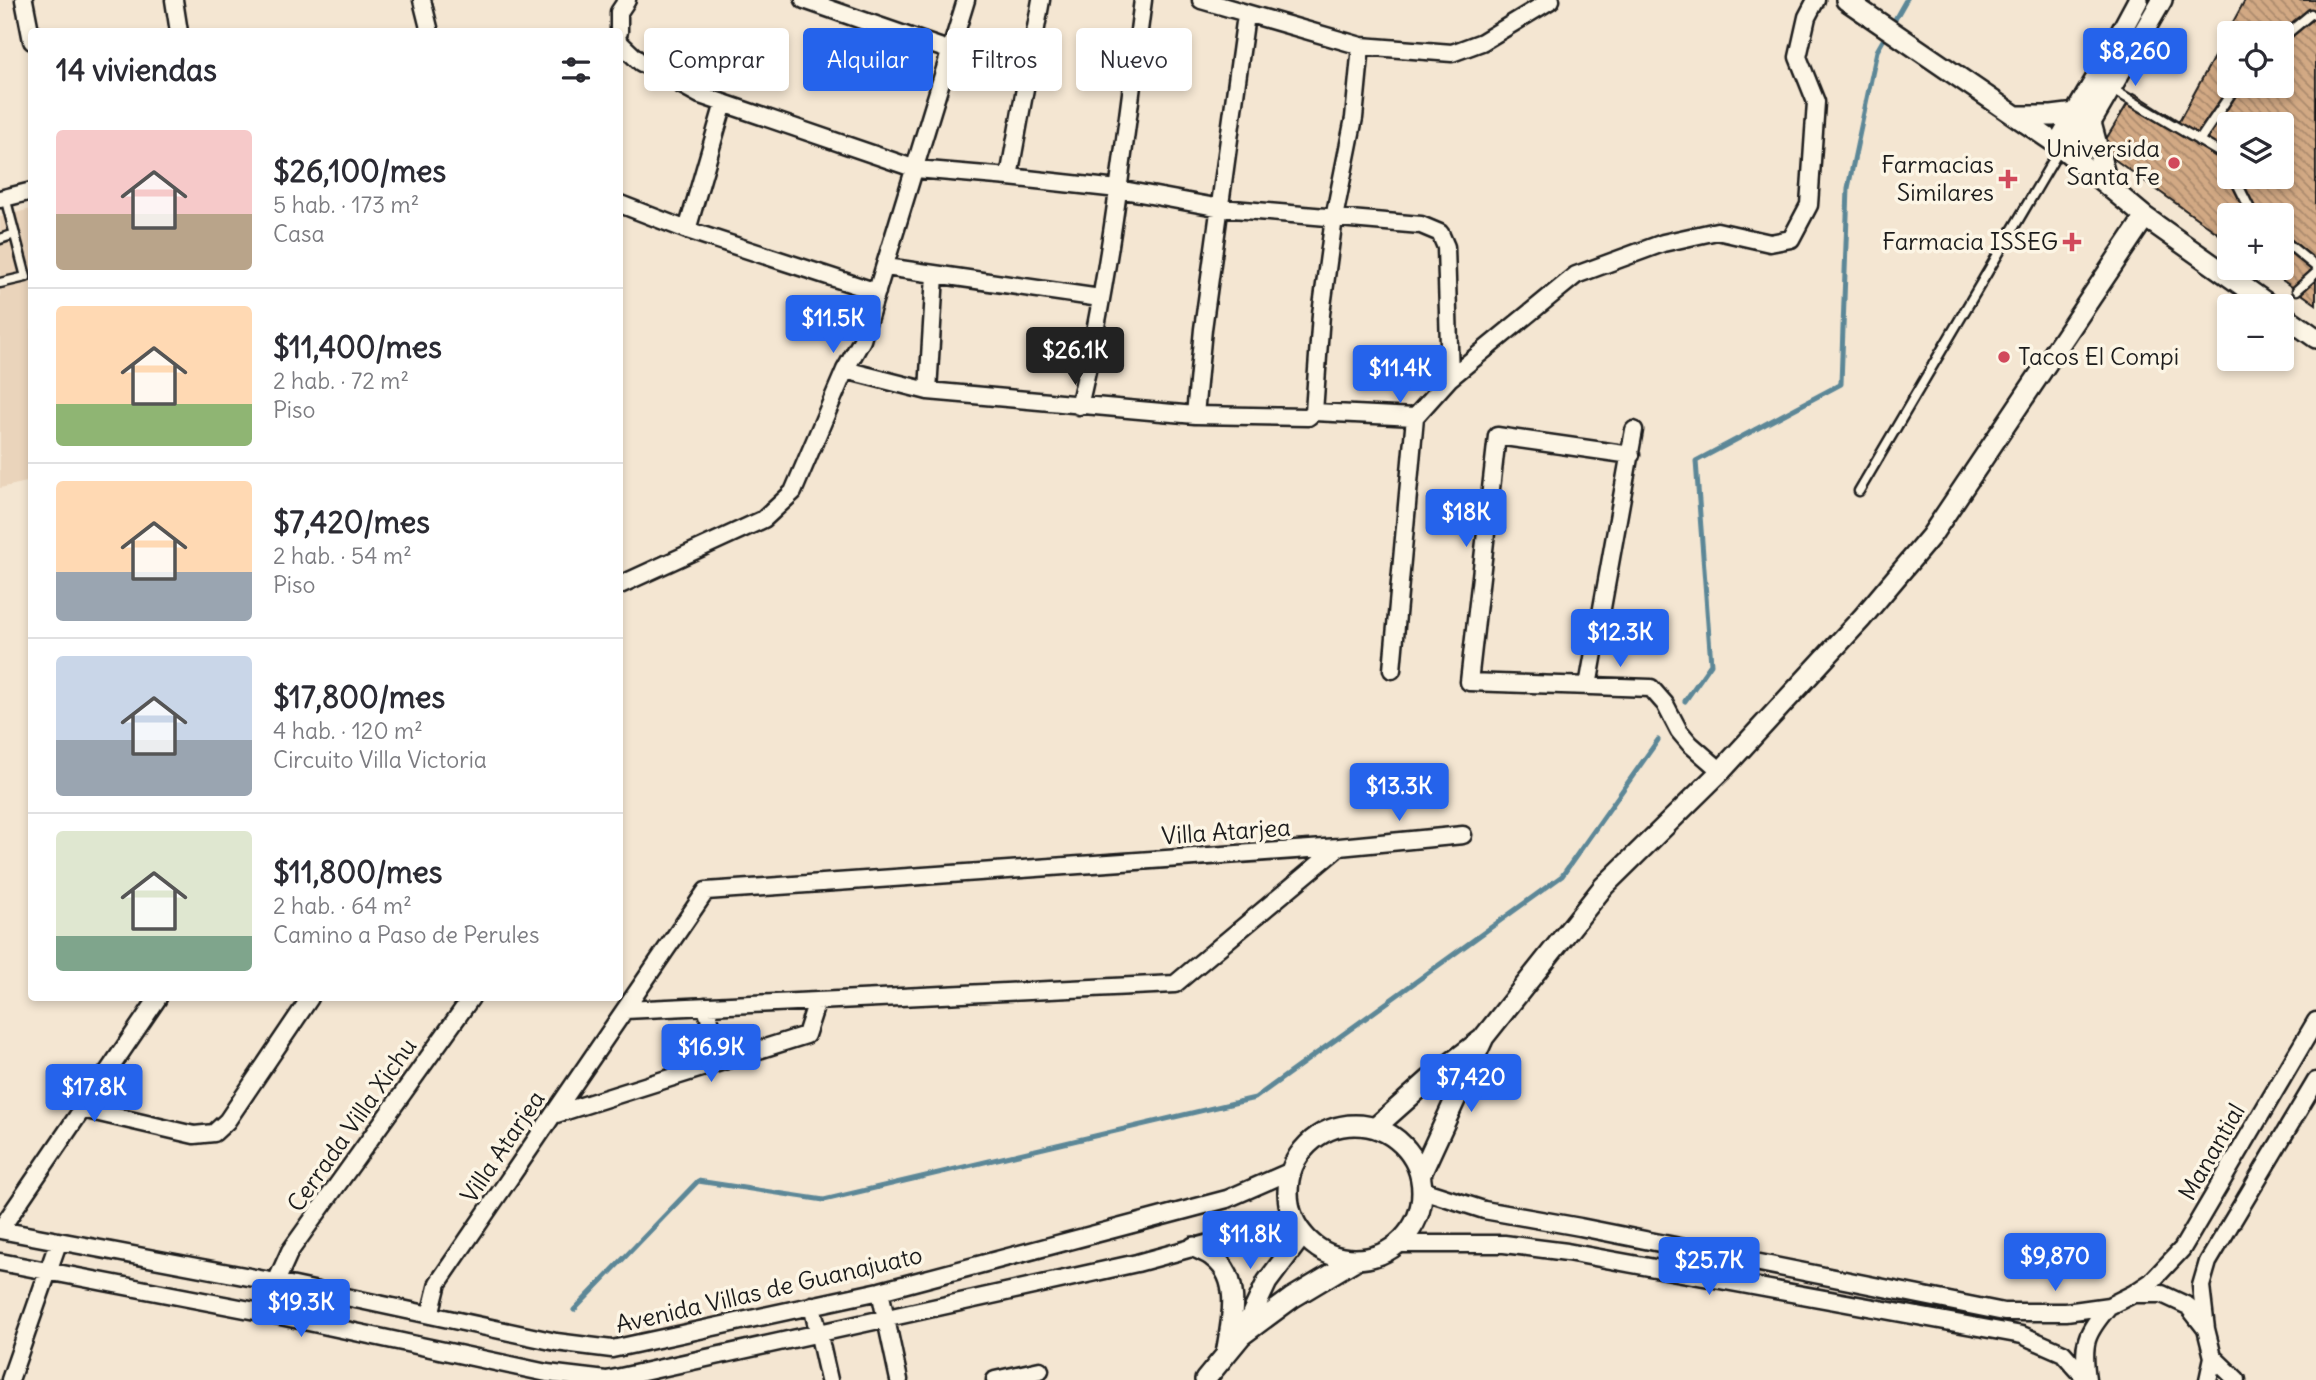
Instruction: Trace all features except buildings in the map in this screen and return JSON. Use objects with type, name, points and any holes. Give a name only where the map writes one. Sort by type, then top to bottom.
[{"type":"street","points":[[24,0],[29,28]]},
{"type":"street","points":[[174,0],[178,28]]},
{"type":"street","points":[[422,0],[429,28]]},
{"type":"street","points":[[619,28],[619,12],[627,0]]},
{"type":"street","points":[[804,0],[947,50]]},
{"type":"street","points":[[958,28],[966,0]]},
{"type":"street","points":[[1009,177],[1041,0]]},
{"type":"street","points":[[1079,405],[1108,260],[1143,0]]},
{"type":"street","points":[[1201,0],[1361,46],[1452,53],[1482,41],[1551,0]]},
{"type":"street","points":[[1392,670],[1415,417],[1450,378],[1576,275],[1663,243],[1717,231],[1770,243],[1791,239],[1809,205],[1816,102],[1798,57],[1807,17],[1816,0]]},
{"type":"street","points":[[1846,0],[2063,149],[2145,217],[2254,294]]},
{"type":"street","points":[[2103,84],[2138,0]]},
{"type":"street","points":[[2063,149],[2103,84],[2162,0]]},
{"type":"street","points":[[1195,415],[1203,329],[1246,15]]},
{"type":"street","points":[[623,46],[640,62],[700,95],[916,169],[1118,189],[1221,208],[1421,225],[1440,233],[1446,247],[1450,378]]},
{"type":"street","points":[[1314,412],[1321,314],[1334,218],[1354,118],[1361,46]]},
{"type":"street","points":[[623,584],[764,520],[793,492],[845,370],[862,340],[947,64]]},
{"type":"street","points":[[687,230],[724,103]]},
{"type":"street","points":[[2016,116],[2084,118]]},
{"type":"street","points":[[2084,118],[2108,186]]},
{"type":"street","points":[[3,198],[28,192]]},
{"type":"street","points":[[623,205],[687,230],[877,292]]},
{"type":"street","points":[[1376,1127],[1430,1079],[1485,1037],[1604,886],[1721,771],[1862,618],[1931,536],[2145,217]]},
{"type":"street","points":[[886,267],[1100,298]]},
{"type":"street","points":[[928,391],[935,275]]},
{"type":"street","points":[[2294,322],[2316,338]]},
{"type":"street","points":[[845,370],[928,391],[1195,415],[1308,417],[1314,412],[1415,417]]},
{"type":"street","points":[[1588,686],[1634,430]]},
{"type":"street","points":[[1630,455],[1497,436],[1469,682],[1651,688],[1665,704],[1679,731],[1721,771]]},
{"type":"street","points":[[1339,847],[1463,835]]},
{"type":"street","name":"Villa Atarjea","points":[[625,1010],[1175,984],[1339,847]]},
{"type":"street","name":"Villa Atarjea","points":[[430,1315],[438,1283],[706,891],[1339,847]]},
{"type":"street","points":[[0,1230],[156,1001]]},
{"type":"street","points":[[82,1109],[194,1135],[214,1133],[228,1121],[308,1001]]},
{"type":"street","name":"Cerrada Villa Xichu","points":[[276,1282],[290,1251],[469,1001]]},
{"type":"street","points":[[553,1115],[806,1035],[817,1001]]},
{"type":"street","points":[[705,1006],[724,1061]]},
{"type":"street","name":"Manantial","points":[[2109,1306],[2151,1282],[2182,1249],[2316,1021]]},
{"type":"street","points":[[1485,1037],[1422,1182],[1420,1210],[1411,1229],[1397,1244],[1378,1255],[1357,1259],[1337,1256],[1318,1248],[1299,1229],[1289,1198],[1291,1171],[1301,1153],[1316,1138],[1334,1129],[1355,1125],[1376,1127],[1394,1137],[1409,1152],[1422,1182],[1484,1210],[2004,1312],[2066,1312],[2109,1306]]},
{"type":"street","points":[[2208,1380],[2213,1357],[2206,1329],[2201,1286],[2208,1262],[2316,1081]]},
{"type":"street","name":"Avenida Villas de Guanajuato","points":[[0,1230],[276,1282],[556,1342],[612,1349],[880,1290],[1227,1199],[1291,1171]]},
{"type":"street","points":[[0,1262],[271,1314],[547,1373],[607,1380],[1137,1263],[1250,1232],[1299,1229]]},
{"type":"street","points":[[1242,1335],[1267,1282],[1299,1229]]},
{"type":"street","points":[[10,1380],[58,1243]]},
{"type":"street","points":[[1397,1244],[1504,1244],[1567,1252],[2022,1335],[2063,1353],[2087,1380]]},
{"type":"street","points":[[1194,1247],[1216,1258],[1231,1282],[1233,1315],[1226,1354]]},
{"type":"street","points":[[1205,1380],[1242,1335],[1292,1298],[1357,1259]]},
{"type":"street","points":[[880,1290],[899,1380]]},
{"type":"street","points":[[2133,1294],[2162,1294],[2188,1306],[2206,1329]]},
{"type":"street","points":[[812,1305],[828,1380]]},
{"type":"street","points":[[2087,1380],[2083,1353],[2091,1326],[2109,1306]]},
{"type":"street","points":[[2213,1357],[2236,1380]]},
{"type":"street","points":[[995,1380],[1040,1370]]},
{"type":"lane","points":[[2294,28],[2311,14]]},
{"type":"lane","points":[[2103,84],[2217,151]]},
{"type":"lane","points":[[2199,141],[2228,98]]},
{"type":"lane","points":[[1859,491],[2063,149]]},
{"type":"lane","points":[[0,283],[26,277],[3,198]]},
{"type":"lane","points":[[0,239],[15,234]]},
{"type":"lane","points":[[2294,249],[2316,267]]},
{"type":"lane","points":[[2297,290],[2316,273]]},
{"type":"shaded area","points":[[28,210],[28,482],[0,488],[0,217]]},
{"type":"waterway","points":[[1685,701],[1711,664],[1696,461],[1841,384],[1848,188],[1877,51],[1906,0]]},
{"type":"waterway","points":[[574,1310],[698,1181],[824,1200],[1255,1098],[1562,876],[1658,740]]},
{"type":"place","name":"Universida Santa Fe","points":[[2174,163]]},
{"type":"place","name":"Farmacias Similares","points":[[2008,179]]},
{"type":"place","name":"Farmacia ISSEG","points":[[2072,242]]},
{"type":"place","name":"Tacos El Compi","points":[[2004,357]]}]
